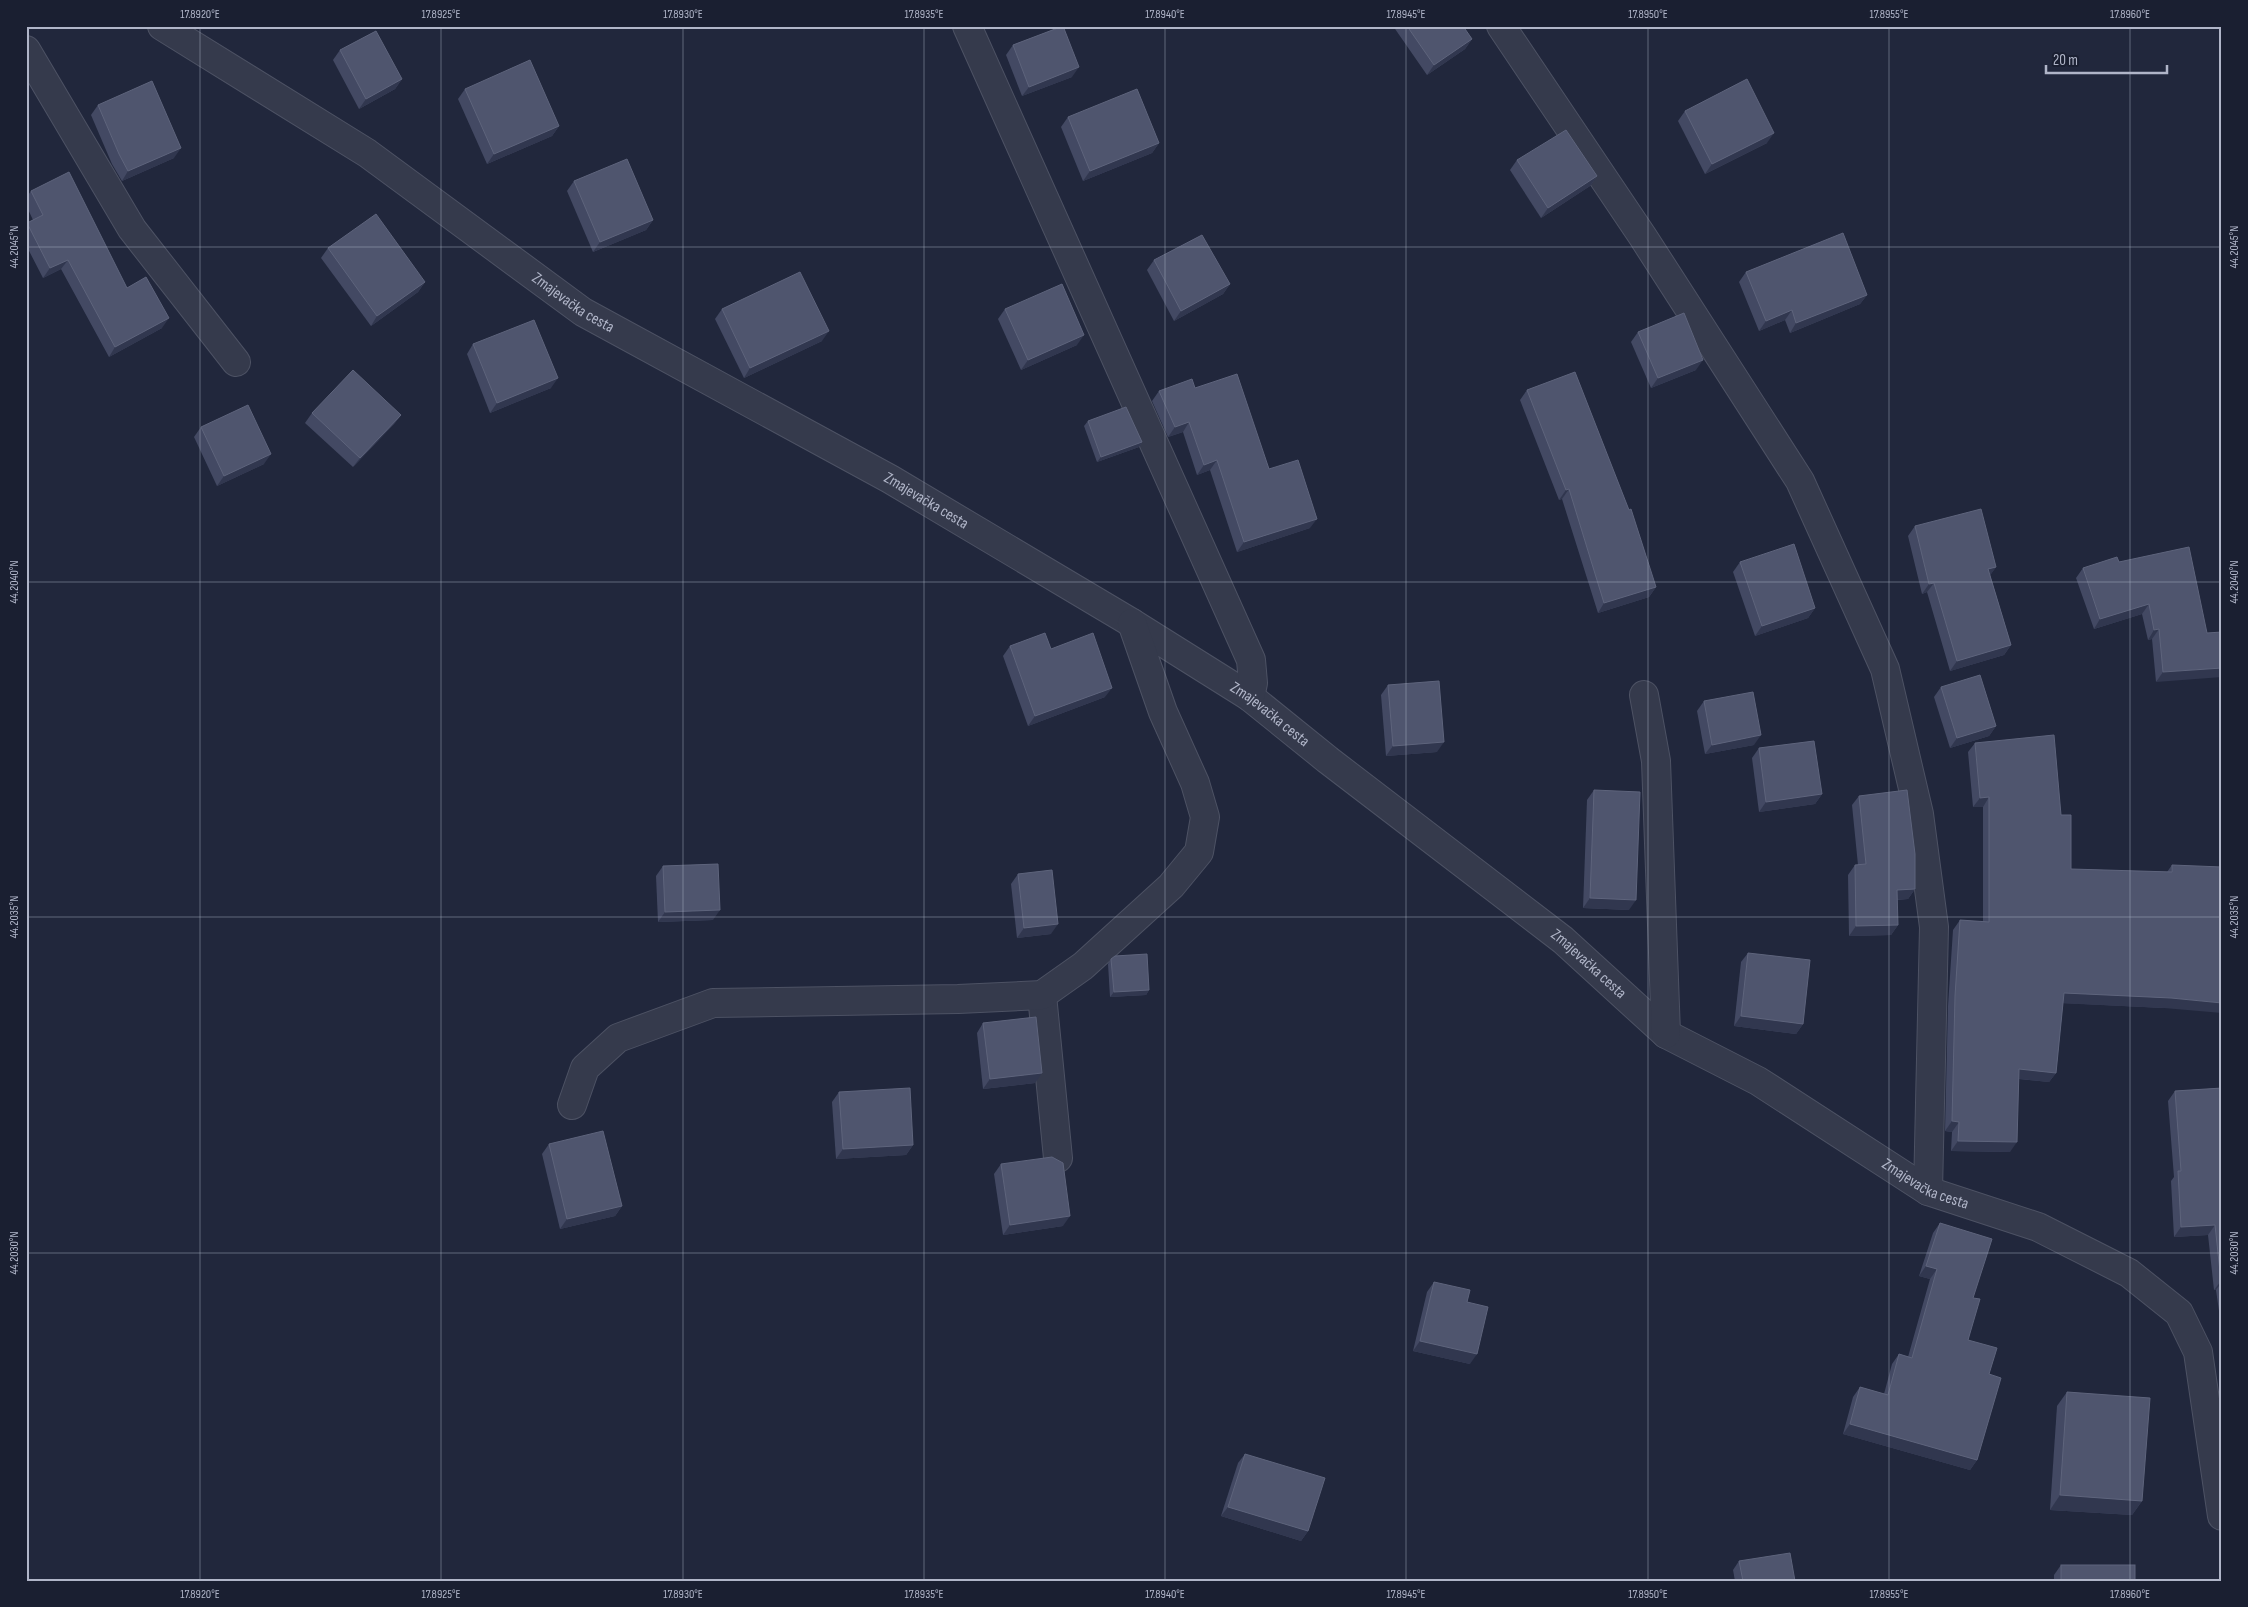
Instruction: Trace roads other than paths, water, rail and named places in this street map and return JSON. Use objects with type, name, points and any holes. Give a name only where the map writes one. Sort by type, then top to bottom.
[{"type":"street","name":"Zmajevačka cesta","points":[[162,26],[367,153],[583,312],[890,479],[1132,623],[1250,698],[1563,940],[1666,1034],[1758,1081],[1928,1191],[2038,1227],[2129,1273],[2179,1312],[2198,1352],[2222,1516]]},
{"type":"street","points":[[967,26],[1251,660],[1253,683],[1250,698]]},
{"type":"street","points":[[1500,26],[1643,237],[1800,481],[1885,669],[1919,814],[1934,927],[1928,1191]]},
{"type":"street","points":[[26,50],[132,229],[236,362]]},
{"type":"street","points":[[572,1105],[585,1068],[618,1038],[713,1003],[958,999],[1042,995],[1083,966],[1170,886],[1198,852],[1205,817],[1195,783],[1163,712],[1132,623]]},
{"type":"street","points":[[1644,696],[1656,760],[1666,1034]]},
{"type":"street","points":[[1042,995],[1058,1158]]}]
